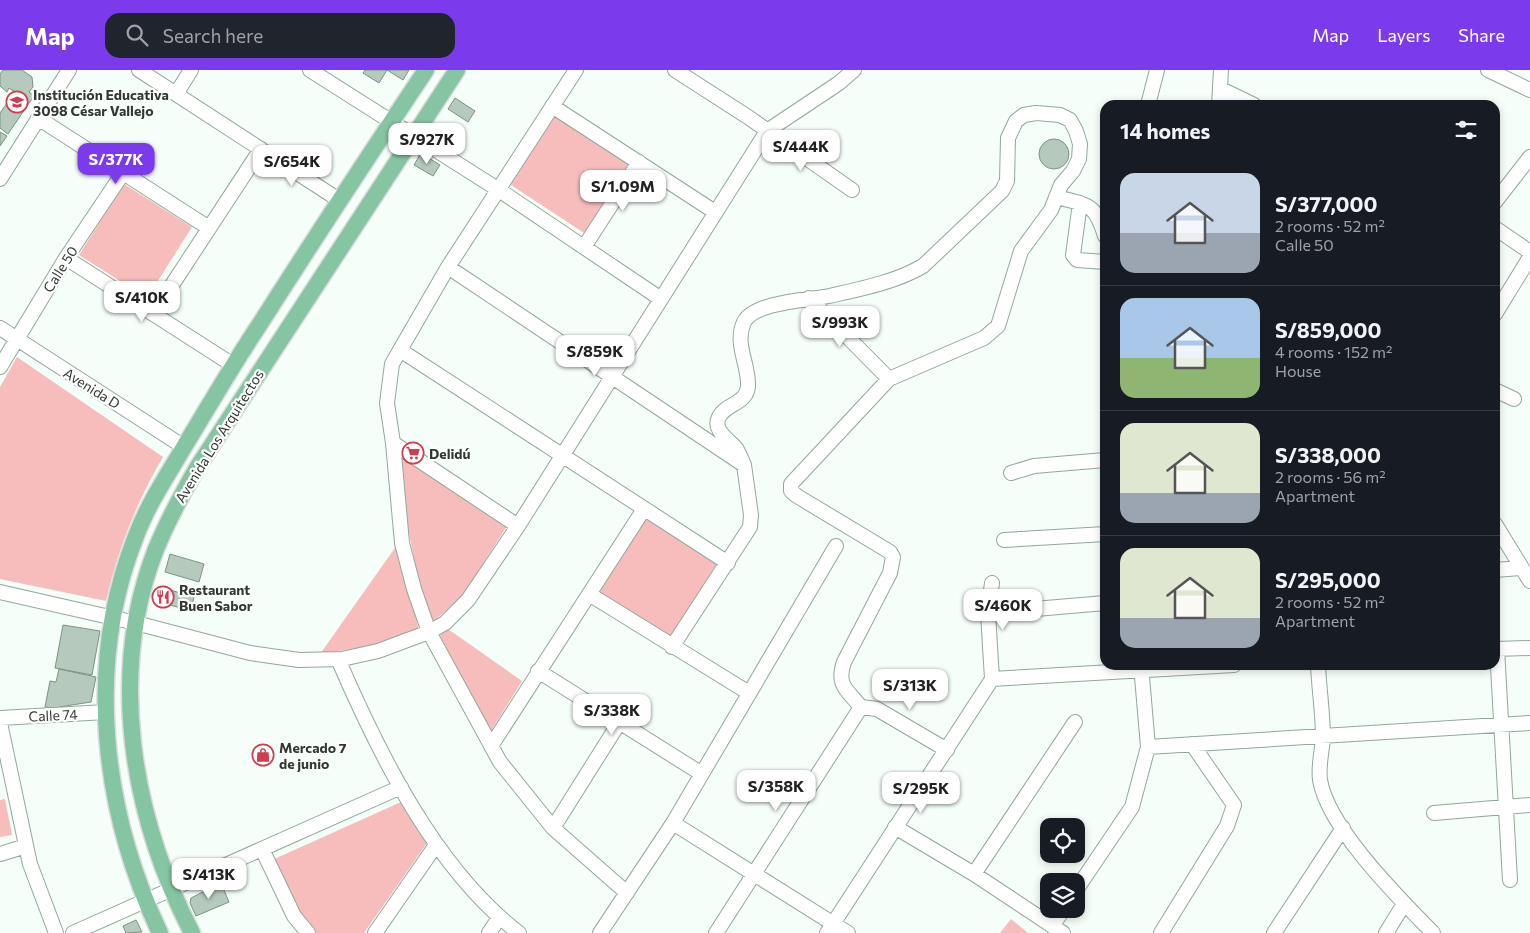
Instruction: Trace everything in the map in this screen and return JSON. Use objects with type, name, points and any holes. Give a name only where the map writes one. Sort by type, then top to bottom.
[{"type":"main road","name":"Avenida Los Arquitectos","points":[[160,933],[144,900],[127,854],[118,819],[108,758],[106,712],[113,617],[123,574],[136,536],[163,480],[233,365],[339,200],[426,70]]},
{"type":"main road","name":"Avenida Los Arquitectos","points":[[192,933],[171,890],[154,844],[140,788],[131,723],[130,663],[136,623],[156,549],[173,510],[192,476],[457,70]]},
{"type":"street","points":[[0,179],[69,70]]},
{"type":"street","points":[[139,70],[339,200]]},
{"type":"street","points":[[176,94],[191,70]]},
{"type":"street","points":[[576,70],[448,267],[392,364],[386,403],[393,443],[402,543],[414,589],[429,632],[500,762],[553,828],[627,894]]},
{"type":"street","points":[[0,592],[113,617],[257,655],[299,660],[338,659],[378,651],[429,632],[445,622],[468,600],[518,526],[767,131],[839,83],[854,70]]},
{"type":"street","points":[[1149,100],[1157,70]]},
{"type":"street","points":[[1220,100],[1221,70]]},
{"type":"street","points":[[1488,70],[1530,90]]},
{"type":"street","points":[[312,71],[498,190],[661,298]]},
{"type":"street","points":[[682,72],[852,190]]},
{"type":"street","points":[[1221,89],[1244,100]]},
{"type":"street","points":[[552,106],[715,212]]},
{"type":"street","points":[[672,647],[750,527],[751,515],[744,465],[736,448],[718,428],[717,419],[723,410],[739,402],[748,392],[748,378],[740,336],[745,321],[756,311],[809,298],[828,296],[897,278],[923,266],[1002,191],[1007,181],[1006,157],[1011,128],[1024,116],[1036,113],[1060,115],[1070,120],[1076,131],[1080,144],[1079,159],[1073,171],[1061,185],[1051,210],[1021,251],[998,326],[992,334],[889,379],[791,484],[791,491],[797,496],[890,552],[893,557],[890,573],[844,662],[840,676],[842,684],[861,706],[877,708],[947,750]]},
{"type":"street","points":[[38,118],[209,228]]},
{"type":"street","points":[[154,314],[261,150]]},
{"type":"street","points":[[1500,196],[1530,157]]},
{"type":"street","points":[[584,247],[639,162]]},
{"type":"street","name":"Calle 50","points":[[0,367],[66,258],[123,173]]},
{"type":"street","points":[[1056,197],[1088,206],[1098,215],[1100,221]]},
{"type":"street","points":[[1080,203],[1073,255],[1077,260],[1100,262]]},
{"type":"street","points":[[1500,231],[1530,252]]},
{"type":"street","points":[[1500,306],[1530,257]]},
{"type":"street","points":[[66,258],[233,365]]},
{"type":"street","points":[[448,267],[744,465]]},
{"type":"street","points":[[809,298],[889,379]]},
{"type":"street","name":"Avenida D","points":[[0,328],[184,447]]},
{"type":"street","points":[[400,350],[728,563]]},
{"type":"street","points":[[1500,392],[1514,399]]},
{"type":"street","points":[[393,443],[518,526]]},
{"type":"street","points":[[1011,473],[1034,466],[1100,460]]},
{"type":"street","points":[[491,746],[644,509]]},
{"type":"street","points":[[1500,533],[1520,568],[1530,581]]},
{"type":"street","points":[[1004,540],[1100,534]]},
{"type":"street","points":[[600,933],[673,823],[836,546]]},
{"type":"street","points":[[1500,570],[1520,568]]},
{"type":"street","points":[[830,928],[992,679],[988,613],[992,583]]},
{"type":"street","points":[[589,594],[749,693]]},
{"type":"street","points":[[988,613],[1100,603]]},
{"type":"street","points":[[1500,649],[1530,648]]},
{"type":"street","points":[[338,659],[358,707],[401,787],[436,844],[499,918],[520,933]]},
{"type":"street","points":[[992,679],[1115,670]]},
{"type":"street","points":[[1085,877],[1132,807],[1148,747],[1142,670]]},
{"type":"street","points":[[1318,670],[1323,736],[1320,779],[1328,803],[1343,828],[1404,904],[1433,933]]},
{"type":"street","points":[[1498,670],[1503,725],[1510,880]]},
{"type":"street","points":[[538,671],[702,774]]},
{"type":"street","points":[[716,933],[861,706]]},
{"type":"street","name":"Calle 74","points":[[0,718],[106,712]]},
{"type":"street","points":[[974,874],[1075,722]]},
{"type":"street","points":[[0,723],[6,781],[30,864],[56,933]]},
{"type":"street","points":[[553,828],[619,723]]},
{"type":"street","points":[[1148,747],[1530,723]]},
{"type":"street","points":[[1161,933],[1227,826],[1234,806],[1192,744]]},
{"type":"street","points":[[73,933],[401,787]]},
{"type":"street","points":[[1434,812],[1530,805]]},
{"type":"street","points":[[673,823],[754,874],[830,928],[848,933]]},
{"type":"street","points":[[895,827],[974,874],[1058,929]]},
{"type":"street","points":[[1274,933],[1343,828]]},
{"type":"street","points":[[374,933],[436,844]]},
{"type":"street","points":[[0,854],[26,846]]},
{"type":"street","points":[[262,849],[294,916],[308,933]]},
{"type":"street","points":[[1386,933],[1404,904]]},
{"type":"street","points":[[489,933],[499,918]]},
{"type":"shaded area","points":[[557,114],[631,160],[584,233],[508,183]]},
{"type":"shaded area","points":[[124,184],[192,227],[147,298],[79,255]]},
{"type":"shaded area","points":[[17,357],[163,457],[136,509],[116,563],[106,601],[0,579],[0,387]]},
{"type":"shaded area","points":[[397,450],[509,523],[463,595],[433,622],[416,569],[404,507]]},
{"type":"shaded area","points":[[646,519],[717,563],[670,637],[599,593]]},
{"type":"shaded area","points":[[397,545],[419,630],[369,646],[320,654]]},
{"type":"shaded area","points":[[448,629],[522,681],[489,734],[465,690],[440,635]]},
{"type":"shaded area","points":[[5,799],[12,835],[0,837],[0,800]]},
{"type":"shaded area","points":[[401,802],[427,843],[364,933],[314,933],[291,902],[272,860]]},
{"type":"shaded area","points":[[1011,919],[1028,933],[1000,933]]},
{"type":"building","points":[[3,70],[22,70],[32,77],[33,87],[29,92],[34,96],[8,134],[0,128],[0,113],[15,92],[9,88],[7,92],[0,86],[0,74]]},
{"type":"building","points":[[365,70],[387,70],[379,83],[363,73]]},
{"type":"building","points":[[387,70],[409,70],[403,80]]},
{"type":"building","points":[[455,98],[475,111],[468,122],[448,109]]},
{"type":"building","points":[[0,132],[7,136],[0,146]]},
{"type":"building","points":[[1054,139],[1065,143],[1069,154],[1065,165],[1054,169],[1043,165],[1039,154],[1043,143]]},
{"type":"building","points":[[421,153],[440,165],[433,176],[414,165]]},
{"type":"building","points":[[170,554],[204,564],[199,582],[165,572]]},
{"type":"building","points":[[160,587],[194,597],[191,611],[156,601]]},
{"type":"building","points":[[63,625],[100,631],[92,675],[55,668]]},
{"type":"building","points":[[59,669],[96,677],[91,702],[59,707],[58,709],[45,707],[50,681],[56,682]]},
{"type":"building","points":[[221,883],[229,902],[196,916],[190,903],[191,898]]},
{"type":"building","points":[[136,920],[142,932],[126,933],[123,926]]},
{"type":"place","name":"Institución Educativa 3098 César Vallejo","points":[[17,102]]},
{"type":"place","name":"Delidú","points":[[413,453]]},
{"type":"place","name":"Restaurant Buen Sabor","points":[[163,597]]},
{"type":"place","name":"Mercado 7 de junio","points":[[263,755]]}]
